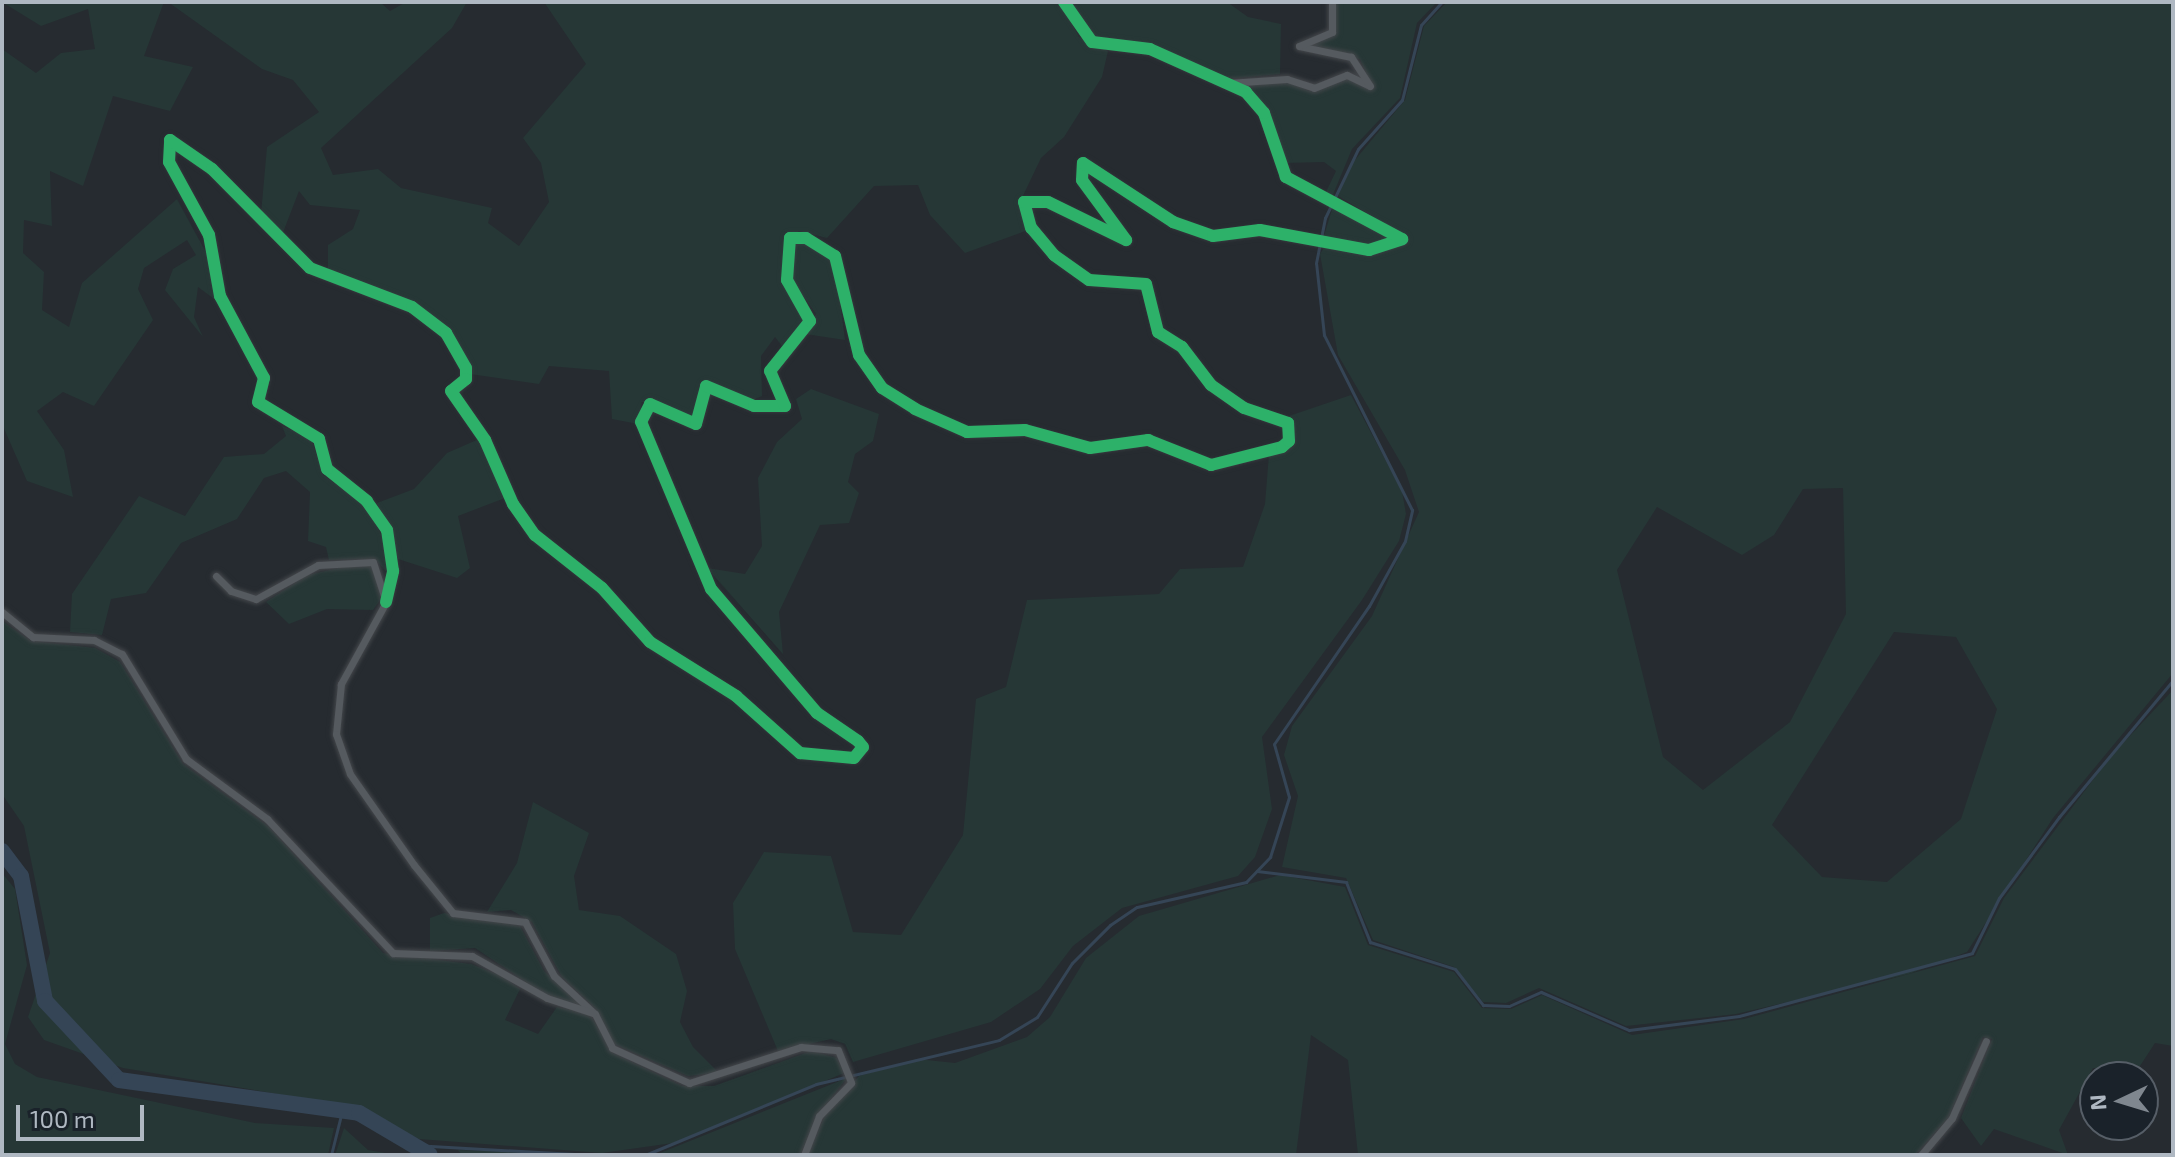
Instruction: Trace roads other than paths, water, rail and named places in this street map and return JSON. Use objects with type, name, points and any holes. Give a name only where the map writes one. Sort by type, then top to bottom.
[{"type":"street","points":[[804,1155],[819,1116],[851,1083],[838,1050],[801,1047],[689,1083],[612,1048],[595,1014],[554,976],[525,922],[447,907],[350,774],[336,734],[336,703],[386,602],[393,571],[387,530],[367,501],[327,469],[319,439],[258,402],[264,378],[220,296],[209,235],[169,162],[170,140],[212,169],[310,268],[412,307],[446,333],[466,368],[466,379],[451,391],[485,440],[513,504],[535,535],[602,588],[650,642],[736,696],[800,753],[847,759],[863,747],[817,713],[702,576],[670,479],[644,433],[645,405],[696,424],[706,386],[754,406],[785,406],[770,371],[810,321],[787,280],[786,246],[795,235],[835,256],[852,337],[875,380],[967,432],[1025,430],[1090,448],[1148,440],[1211,465],[1282,447],[1289,441],[1288,423],[1231,401],[1182,347],[1158,332],[1146,284],[1089,280],[1040,242],[1024,209],[1035,198],[1126,240],[1082,180],[1083,163],[1173,222],[1213,236],[1260,230],[1369,250],[1402,239],[1286,177],[1264,113],[1228,83],[1150,49],[1092,42],[1064,2]]},
{"type":"street","points":[[1228,83],[1287,79],[1314,88],[1347,75],[1370,86],[1351,57],[1299,46],[1332,32],[1332,2]]},
{"type":"street","points":[[216,576],[231,591],[256,599],[318,565],[359,558],[382,575],[386,602]]},
{"type":"street","points":[[2,612],[33,637],[94,640],[122,654],[186,759],[267,819],[384,946],[405,956],[472,956],[547,998],[595,1014]]},
{"type":"street","points":[[1921,1155],[1952,1118],[1986,1041]]},
{"type":"waterway","points":[[645,1155],[816,1084],[999,1040],[1037,1017],[1072,963],[1110,925],[1137,907],[1246,882],[1270,857],[1289,797],[1274,744],[1369,606],[1405,541],[1412,510],[1324,335],[1316,263],[1325,218],[1358,149],[1402,100],[1421,25],[1442,2]]},
{"type":"waterway","points":[[1257,871],[1346,882],[1370,942],[1455,969],[1483,1005],[1509,1006],[1541,992],[1629,1030],[1739,1016],[1972,953],[1999,898],[2059,817],[2173,680]]},
{"type":"waterway","points":[[2,851],[21,876],[45,1001],[119,1080],[359,1113],[430,1155]]},
{"type":"waterway","points":[[331,1155],[342,1111]]},
{"type":"waterway","points":[[413,1145],[593,1155]]}]
